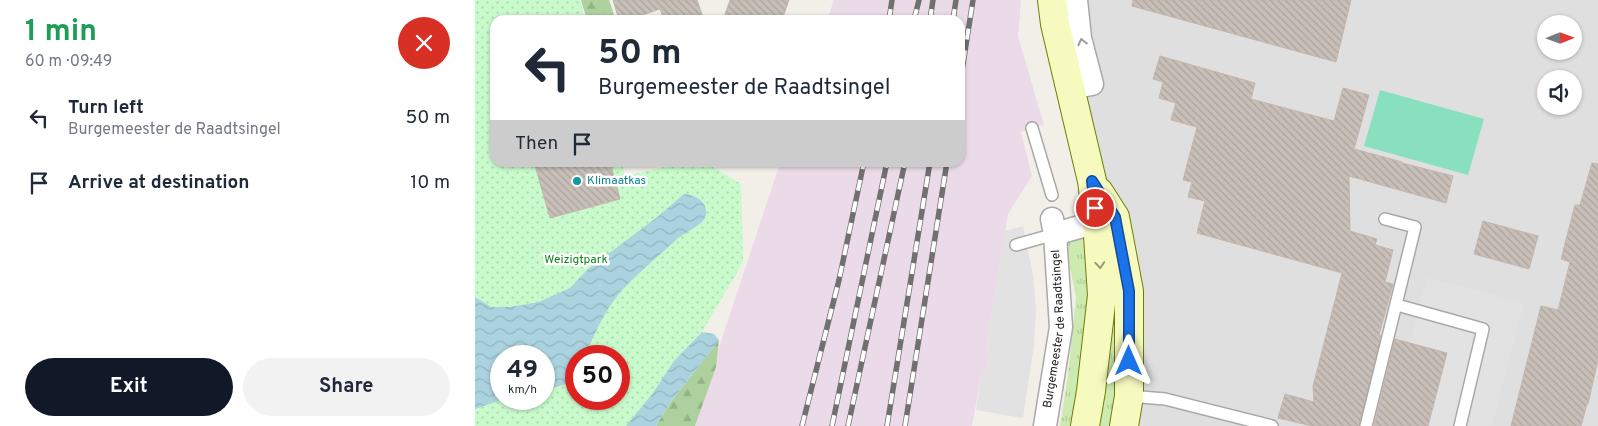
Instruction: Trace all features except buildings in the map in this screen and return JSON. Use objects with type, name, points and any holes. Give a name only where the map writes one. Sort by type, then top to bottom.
[{"type":"main road","points":[[1052,0],[1055,24],[1081,86],[1092,181],[1129,291],[1129,396],[1124,426]]},
{"type":"main road","points":[[1085,426],[1102,295],[1106,219]]},
{"type":"street","points":[[1076,0],[1080,38],[1081,86]]},
{"type":"street","name":"Burgemeester de Raadtsingel","points":[[1045,426],[1061,327],[1053,226],[1106,219]]},
{"type":"lane","points":[[1032,128],[1052,195]]},
{"type":"lane","points":[[1366,426],[1415,228],[1385,219]]},
{"type":"lane","points":[[1016,245],[1053,226]]},
{"type":"lane","points":[[1397,305],[1483,329],[1460,426]]},
{"type":"lane","points":[[1129,396],[1165,399],[1272,426]]},
{"type":"shaded area","points":[[834,0],[1021,0],[1018,36],[1044,125],[1021,132],[1032,176],[1008,214],[986,349],[990,351],[986,372],[982,371],[972,426],[693,426],[779,167],[965,167],[965,15],[829,15]]},
{"type":"shaded area","points":[[1058,0],[1598,0],[1598,426],[1095,426],[1113,289]]},
{"type":"shaded area","points":[[1023,226],[1033,275],[1036,308],[1034,345],[1023,418],[976,410],[982,371],[986,372],[990,351],[986,349],[1005,231]]},
{"type":"shaded area","points":[[1427,278],[1524,303],[1492,426],[1428,426],[1447,353],[1410,343]]},
{"type":"green space","name":"Weizigtpark","points":[[475,0],[580,0],[584,15],[490,15],[490,167],[623,167],[625,176],[664,167],[713,167],[741,184],[743,262],[647,426],[475,426]]},
{"type":"green space","points":[[581,0],[609,0],[614,15],[586,15]]},
{"type":"green space","points":[[1380,90],[1484,119],[1468,175],[1364,146]]},
{"type":"green space","points":[[1092,233],[1096,289],[1079,426],[1060,426],[1068,375],[1076,297],[1065,244],[1079,235]]},
{"type":"green space","points":[[1109,292],[1119,294],[1115,426],[1093,426]]},
{"type":"green space","points":[[719,340],[716,367],[695,426],[656,426],[670,403]]},
{"type":"water","points":[[684,194],[696,197],[703,202],[706,210],[704,219],[698,226],[677,239],[618,295],[599,324],[590,345],[565,345],[565,384],[555,387],[555,345],[490,345],[490,404],[475,409],[475,297],[491,307],[510,307],[539,302],[570,288],[588,269],[656,218]]},
{"type":"water","points":[[702,332],[714,334],[719,340],[670,403],[656,426],[626,426],[653,393],[674,361]]},
{"type":"railway","points":[[890,15],[892,0]]},
{"type":"railway","points":[[915,15],[919,0]]},
{"type":"railway","points":[[931,15],[933,0]]},
{"type":"railway","points":[[954,15],[956,0]]},
{"type":"railway","points":[[965,51],[973,0]]},
{"type":"railway","points":[[802,426],[839,280],[863,167]]},
{"type":"railway","points":[[832,426],[886,167]]},
{"type":"railway","points":[[848,426],[904,167]]},
{"type":"railway","points":[[887,426],[929,167]]},
{"type":"railway","points":[[905,426],[946,167]]},
{"type":"place","name":"Klimaatkas","points":[[577,181]]},
{"type":"route","points":[[1095,208],[1092,181],[1115,217],[1129,291],[1129,361]]}]
